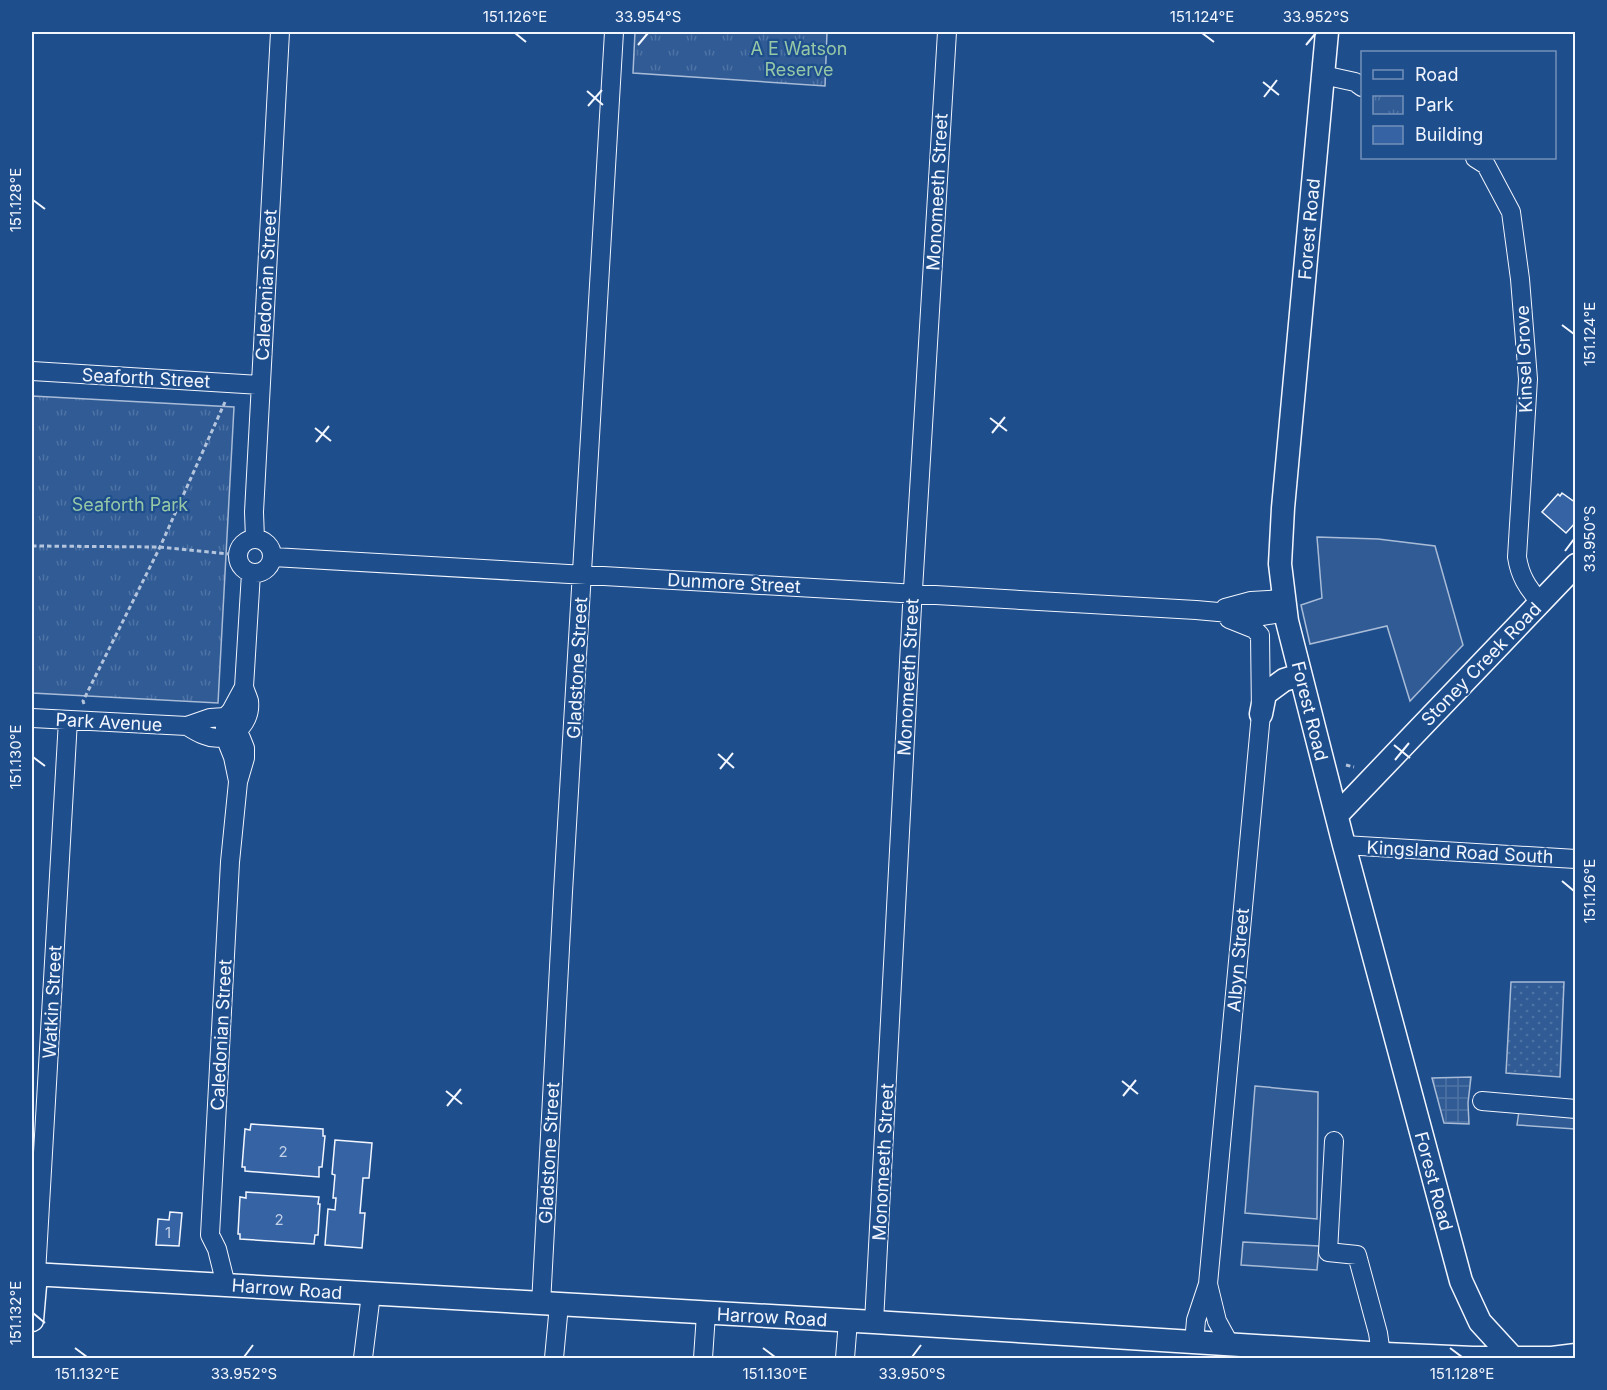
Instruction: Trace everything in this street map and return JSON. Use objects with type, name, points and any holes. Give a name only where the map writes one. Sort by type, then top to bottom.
[{"type":"main road","name":"Forest Road","points":[[1327,32],[1283,508],[1280,564],[1284,606],[1344,845],[1461,1281],[1480,1322],[1513,1358]]},
{"type":"main road","name":"Stoney Creek Road","points":[[1337,815],[1575,565]]},
{"type":"main road","points":[[1261,714],[1276,700],[1303,684]]},
{"type":"main road","name":"Harrow Road","points":[[34,1274],[874,1322],[1201,1348],[1230,1345],[1473,1358],[1552,1358],[1575,1355]]},
{"type":"main road","name":"Watkin Street","points":[[32,1320],[34,1274]]},
{"type":"street","name":"Caledonian Street","points":[[255,539],[254,512],[260,385],[280,32]]},
{"type":"street","name":"Gladstone Street","points":[[554,1359],[550,1304],[582,574],[614,32]]},
{"type":"street","name":"Monomeeth Street","points":[[874,1322],[946,32]]},
{"type":"street","points":[[1323,75],[1355,82],[1361,86]]},
{"type":"street","name":"Kinsel Grove","points":[[1477,159],[1486,165],[1511,212],[1520,279],[1528,379],[1516,557],[1520,575],[1540,602]]},
{"type":"street","name":"Seaforth Street","points":[[32,371],[260,385]]},
{"type":"street","points":[[250,539],[266,542],[272,551],[272,562],[266,570],[251,573],[240,564],[238,555],[242,545],[250,539]]},
{"type":"street","name":"Dunmore Street","points":[[273,557],[1196,610],[1245,624],[1254,628],[1260,635]]},
{"type":"street","points":[[231,735],[246,719],[249,702],[244,687],[251,573]]},
{"type":"street","name":"Dunmore Street","points":[[1196,610],[1226,608],[1251,601],[1284,606]]},
{"type":"street","name":"Albyn Street","points":[[1201,1348],[1196,1320],[1208,1284],[1261,714],[1262,645],[1260,635]]},
{"type":"street","points":[[225,717],[231,711],[244,687]]},
{"type":"street","name":"Caledonian Street","points":[[225,717],[231,735],[245,748],[246,758],[238,782],[230,862],[210,1235],[217,1249],[226,1285]]},
{"type":"street","name":"Park Avenue","points":[[32,718],[187,726],[210,718],[225,717]]},
{"type":"street","name":"Watkin Street","points":[[34,1274],[77,720]]},
{"type":"street","name":"Park Avenue","points":[[187,726],[205,736],[231,735]]},
{"type":"street","name":"Kingsland Road South","points":[[1344,845],[1575,859]]},
{"type":"street","points":[[1482,1101],[1575,1109]]},
{"type":"street","points":[[1334,1141],[1328,1252],[1357,1255],[1378,1333],[1381,1354]]},
{"type":"street","name":"Albyn Street","points":[[1208,1284],[1217,1321],[1230,1345]]},
{"type":"street","points":[[363,1359],[371,1294]]},
{"type":"street","points":[[703,1359],[706,1314]]},
{"type":"street","points":[[845,1359],[848,1321]]},
{"type":"path","points":[[77,720],[83,701],[160,547],[225,402]]},
{"type":"path","points":[[32,546],[160,547],[238,555]]},
{"type":"path","points":[[1346,765],[1354,767]]},
{"type":"green space","name":"A E Watson Reserve","points":[[635,32],[827,32],[825,86],[633,73]]},
{"type":"green space","name":"Seaforth Park","points":[[32,396],[234,407],[218,703],[32,693]]},
{"type":"green space","points":[[1511,982],[1564,982],[1560,1077],[1506,1073]]},
{"type":"shaded area","points":[[1317,537],[1378,539],[1435,546],[1463,645],[1410,701],[1387,626],[1310,644],[1301,605],[1322,598]]},
{"type":"shaded area","points":[[1471,1077],[1468,1103],[1469,1124],[1444,1123],[1432,1078]]},
{"type":"shaded area","points":[[1255,1086],[1318,1092],[1317,1219],[1245,1213]]},
{"type":"shaded area","points":[[1520,1104],[1575,1109],[1575,1129],[1517,1125]]},
{"type":"shaded area","points":[[1243,1242],[1319,1246],[1317,1270],[1241,1265]]},
{"type":"building","points":[[1562,493],[1576,503],[1576,522],[1566,533],[1542,512],[1558,494],[1560,496]]},
{"type":"building","points":[[251,1124],[323,1129],[323,1136],[325,1136],[319,1177],[245,1171],[245,1167],[242,1167],[245,1129],[250,1130]]},
{"type":"building","points":[[335,1140],[372,1143],[369,1178],[363,1178],[360,1213],[365,1213],[362,1248],[325,1245],[328,1209],[335,1210],[336,1198],[333,1198],[335,1175],[332,1174]]},
{"type":"building","points":[[246,1192],[319,1197],[318,1235],[315,1235],[314,1244],[240,1239],[240,1234],[238,1234],[240,1197],[246,1198]]},
{"type":"building","points":[[170,1212],[182,1213],[179,1246],[156,1245],[158,1219],[169,1220]]}]
